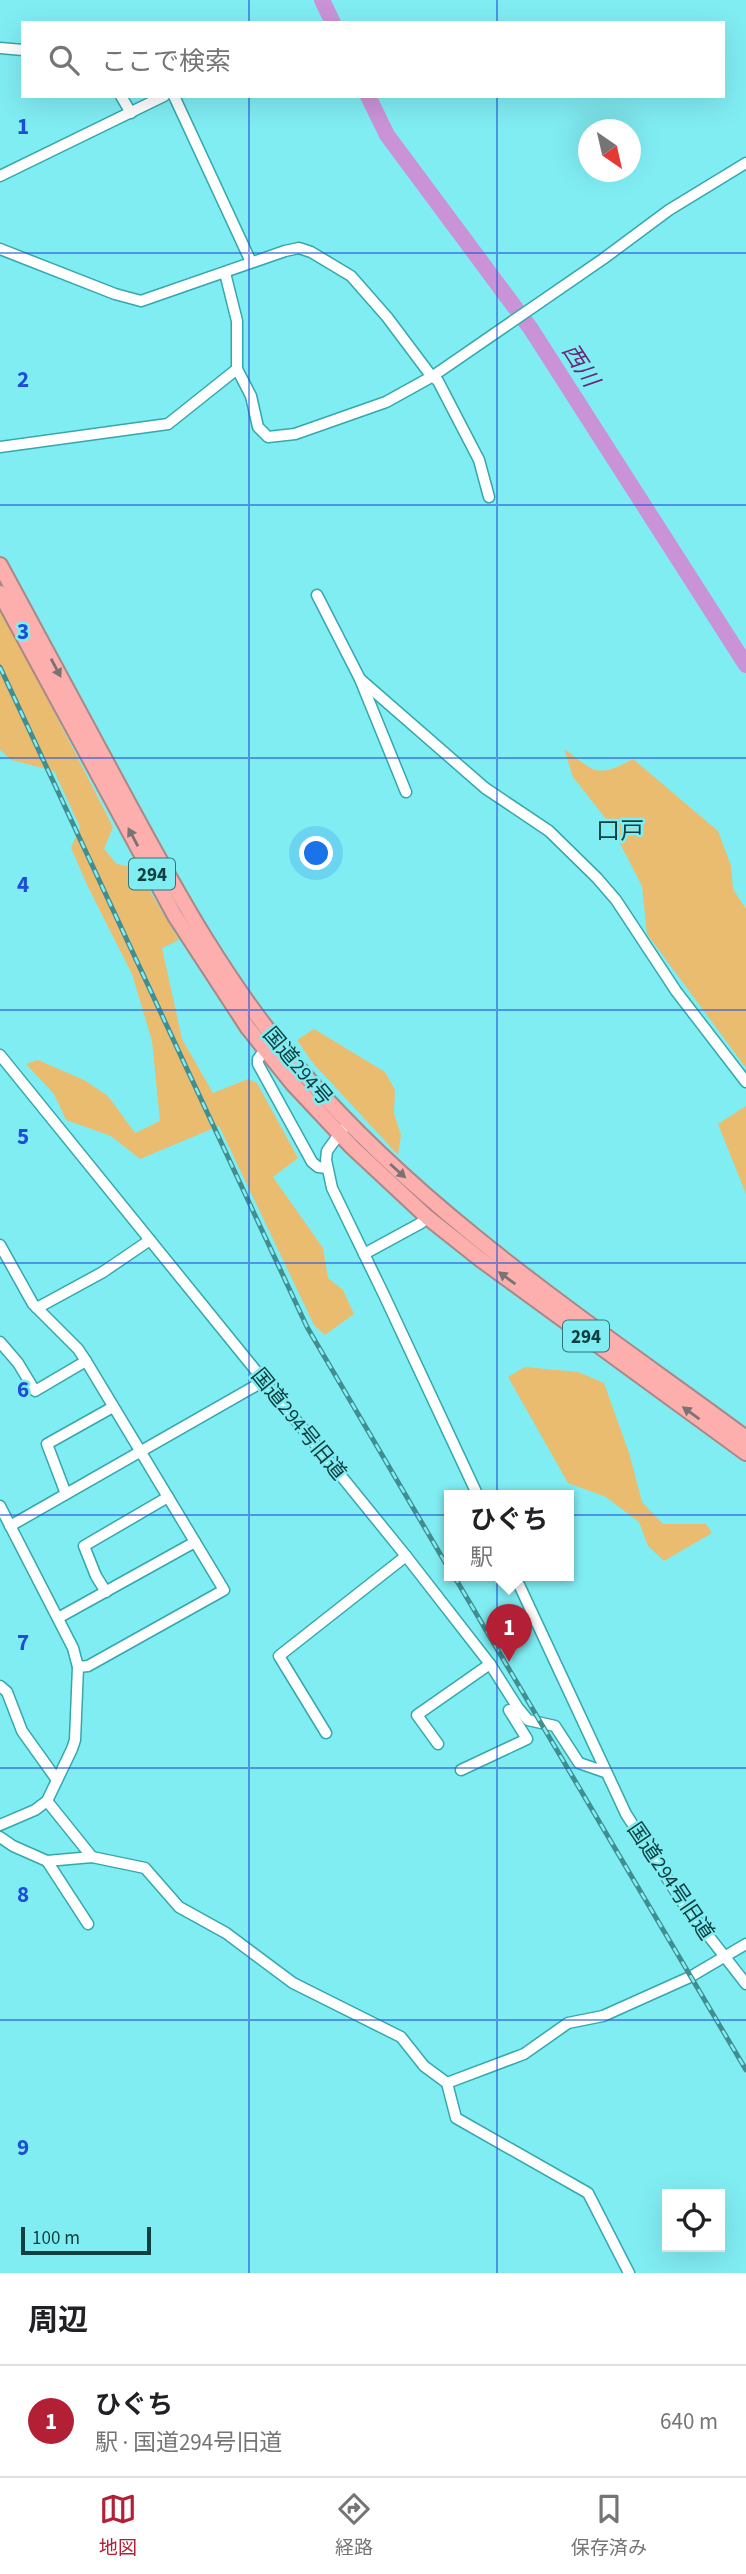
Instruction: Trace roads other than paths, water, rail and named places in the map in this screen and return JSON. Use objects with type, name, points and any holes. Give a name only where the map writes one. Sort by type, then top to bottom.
[{"type":"highway","name":"国道294号","points":[[0,565],[205,941],[234,986],[344,1129],[392,1186],[427,1217],[480,1259],[746,1453]]},
{"type":"highway","name":"国道294号","points":[[0,593],[175,916],[264,1051],[344,1129],[482,1241],[746,1438]]},
{"type":"street","points":[[0,48],[21,50]]},
{"type":"street","points":[[122,98],[131,113]]},
{"type":"street","points":[[0,176],[160,98]]},
{"type":"street","points":[[175,98],[251,262]]},
{"type":"street","points":[[225,273],[237,321],[237,369],[251,396],[258,427],[268,437],[295,434],[386,402],[433,376],[603,259],[669,210],[746,163]]},
{"type":"street","points":[[0,249],[115,294],[141,301],[299,248],[311,252],[351,275],[433,376],[480,460],[489,497]]},
{"type":"street","points":[[0,447],[168,424],[237,369]]},
{"type":"street","points":[[317,595],[360,678],[406,792]]},
{"type":"street","points":[[360,678],[485,788],[550,831],[597,878],[616,900],[676,991],[746,1082]]},
{"type":"street","points":[[264,1051],[258,1064],[312,1162],[318,1167],[327,1168]]},
{"type":"street","name":"国道294号旧道","points":[[0,1055],[406,1556],[490,1664],[528,1720],[555,1726],[579,1763],[605,1772]]},
{"type":"street","points":[[344,1129],[327,1151],[327,1168],[338,1205],[364,1254],[475,1490]]},
{"type":"street","points":[[364,1254],[421,1223],[427,1217]]},
{"type":"street","points":[[37,1308],[103,1272],[150,1240]]},
{"type":"street","points":[[0,1245],[37,1308],[78,1349],[86,1361],[224,1590],[89,1666],[78,1667]]},
{"type":"street","points":[[0,1273],[11,1267]]},
{"type":"street","points":[[0,1342],[18,1363],[35,1391],[86,1361]]},
{"type":"street","points":[[10,1526],[264,1381]]},
{"type":"street","points":[[66,1494],[47,1444],[113,1407]]},
{"type":"street","points":[[106,1591],[96,1576],[84,1546],[168,1497]]},
{"type":"street","points":[[0,1506],[73,1648],[78,1667],[75,1740],[47,1801],[35,1810],[0,1825]]},
{"type":"street","points":[[58,1619],[195,1542]]},
{"type":"street","points":[[326,1733],[279,1656],[406,1556]]},
{"type":"street","name":"国道294号旧道","points":[[517,1581],[626,1814],[656,1864],[746,1984]]},
{"type":"street","points":[[438,1744],[417,1715],[490,1664]]},
{"type":"street","points":[[0,1686],[7,1692],[22,1731],[57,1780]]},
{"type":"street","points":[[461,1770],[527,1739],[509,1710]]},
{"type":"street","points":[[521,1729],[533,1721]]},
{"type":"street","points":[[47,1801],[92,1857]]},
{"type":"street","points":[[0,1837],[13,1846],[47,1861],[92,1857],[145,1868],[179,1908],[226,1933],[293,1983],[401,2037],[424,2066],[447,2083],[456,2118],[588,2193],[629,2273]]},
{"type":"street","points":[[47,1861],[88,1924]]},
{"type":"street","points":[[447,2083],[524,2054],[568,2023],[603,2016],[690,1976],[746,1944]]},
{"type":"waterway","name":"西川","points":[[322,0],[332,21]]},
{"type":"waterway","name":"西川","points":[[369,98],[387,135],[531,329],[746,665]]},
{"type":"railway","points":[[0,667],[307,1327],[444,1560]]},
{"type":"railway","points":[[457,1581],[746,2070]]},
{"type":"place","name":"ひぐち","points":[[509,1662]]},
{"type":"district","name":"口戸","points":[[620,831]]}]
